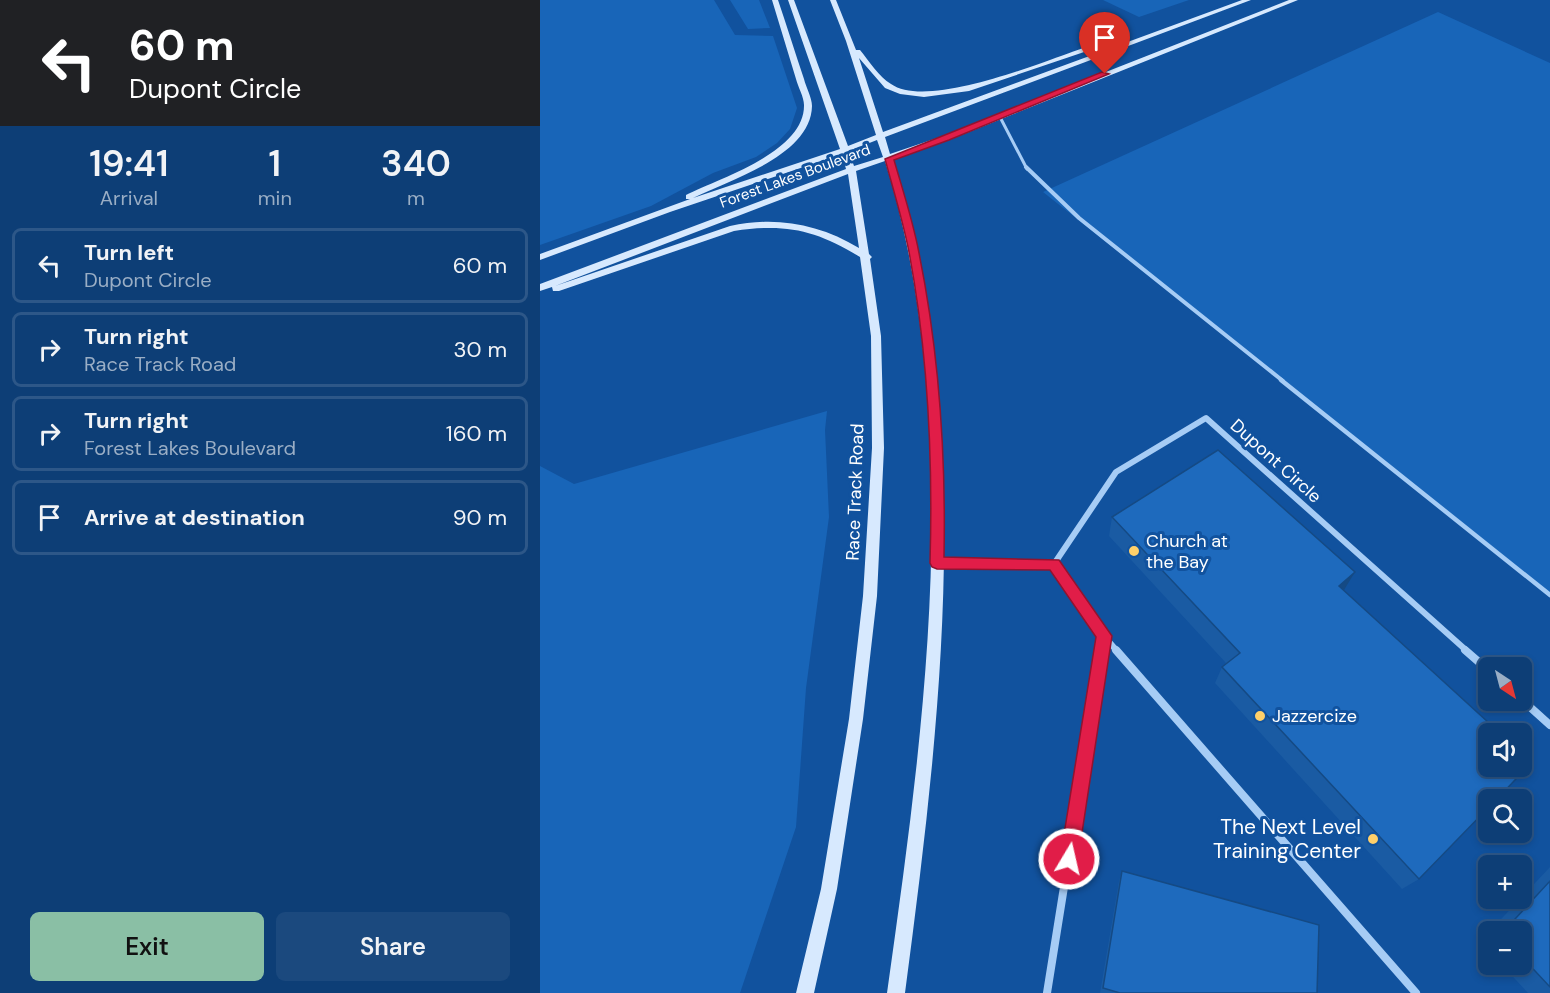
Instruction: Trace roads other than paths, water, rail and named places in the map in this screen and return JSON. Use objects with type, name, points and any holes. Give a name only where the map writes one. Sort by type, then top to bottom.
[{"type":"main road","points":[[667,210],[691,195],[774,156],[801,130],[806,120],[808,105],[775,0]]},
{"type":"main road","name":"Race Track Road","points":[[791,0],[851,170],[867,257],[876,336],[878,448],[870,596],[856,719],[829,889],[805,993]]},
{"type":"main road","points":[[833,0],[854,48],[889,159],[914,250],[930,350],[935,425],[937,563],[932,675],[920,825],[896,993]]},
{"type":"main road","points":[[854,48],[881,81],[894,89],[924,95],[952,93],[1083,51],[1228,0]]},
{"type":"main road","name":"Forest Lakes Boulevard","points":[[540,257],[667,210],[843,151],[1248,0]]},
{"type":"main road","name":"Forest Lakes Boulevard","points":[[540,288],[851,170],[889,159],[1000,117],[1295,0]]},
{"type":"main road","points":[[540,294],[592,279],[747,225],[792,225],[813,228],[827,233],[867,257]]},
{"type":"street","name":"Dupont Circle","points":[[1054,564],[1116,472],[1206,418],[1478,661]]},
{"type":"street","points":[[937,563],[1054,564],[1104,636],[1416,993]]},
{"type":"street","points":[[1047,993],[1104,636]]},
{"type":"street","points":[[1532,709],[1550,725]]},
{"type":"lane","points":[[1000,117],[1029,171],[1071,211],[1550,596]]},
{"type":"place","name":"Church at the Bay","points":[[1134,551]]},
{"type":"place","name":"Jazzercize","points":[[1260,716]]},
{"type":"place","name":"The Next Level Training Center","points":[[1373,839]]}]
